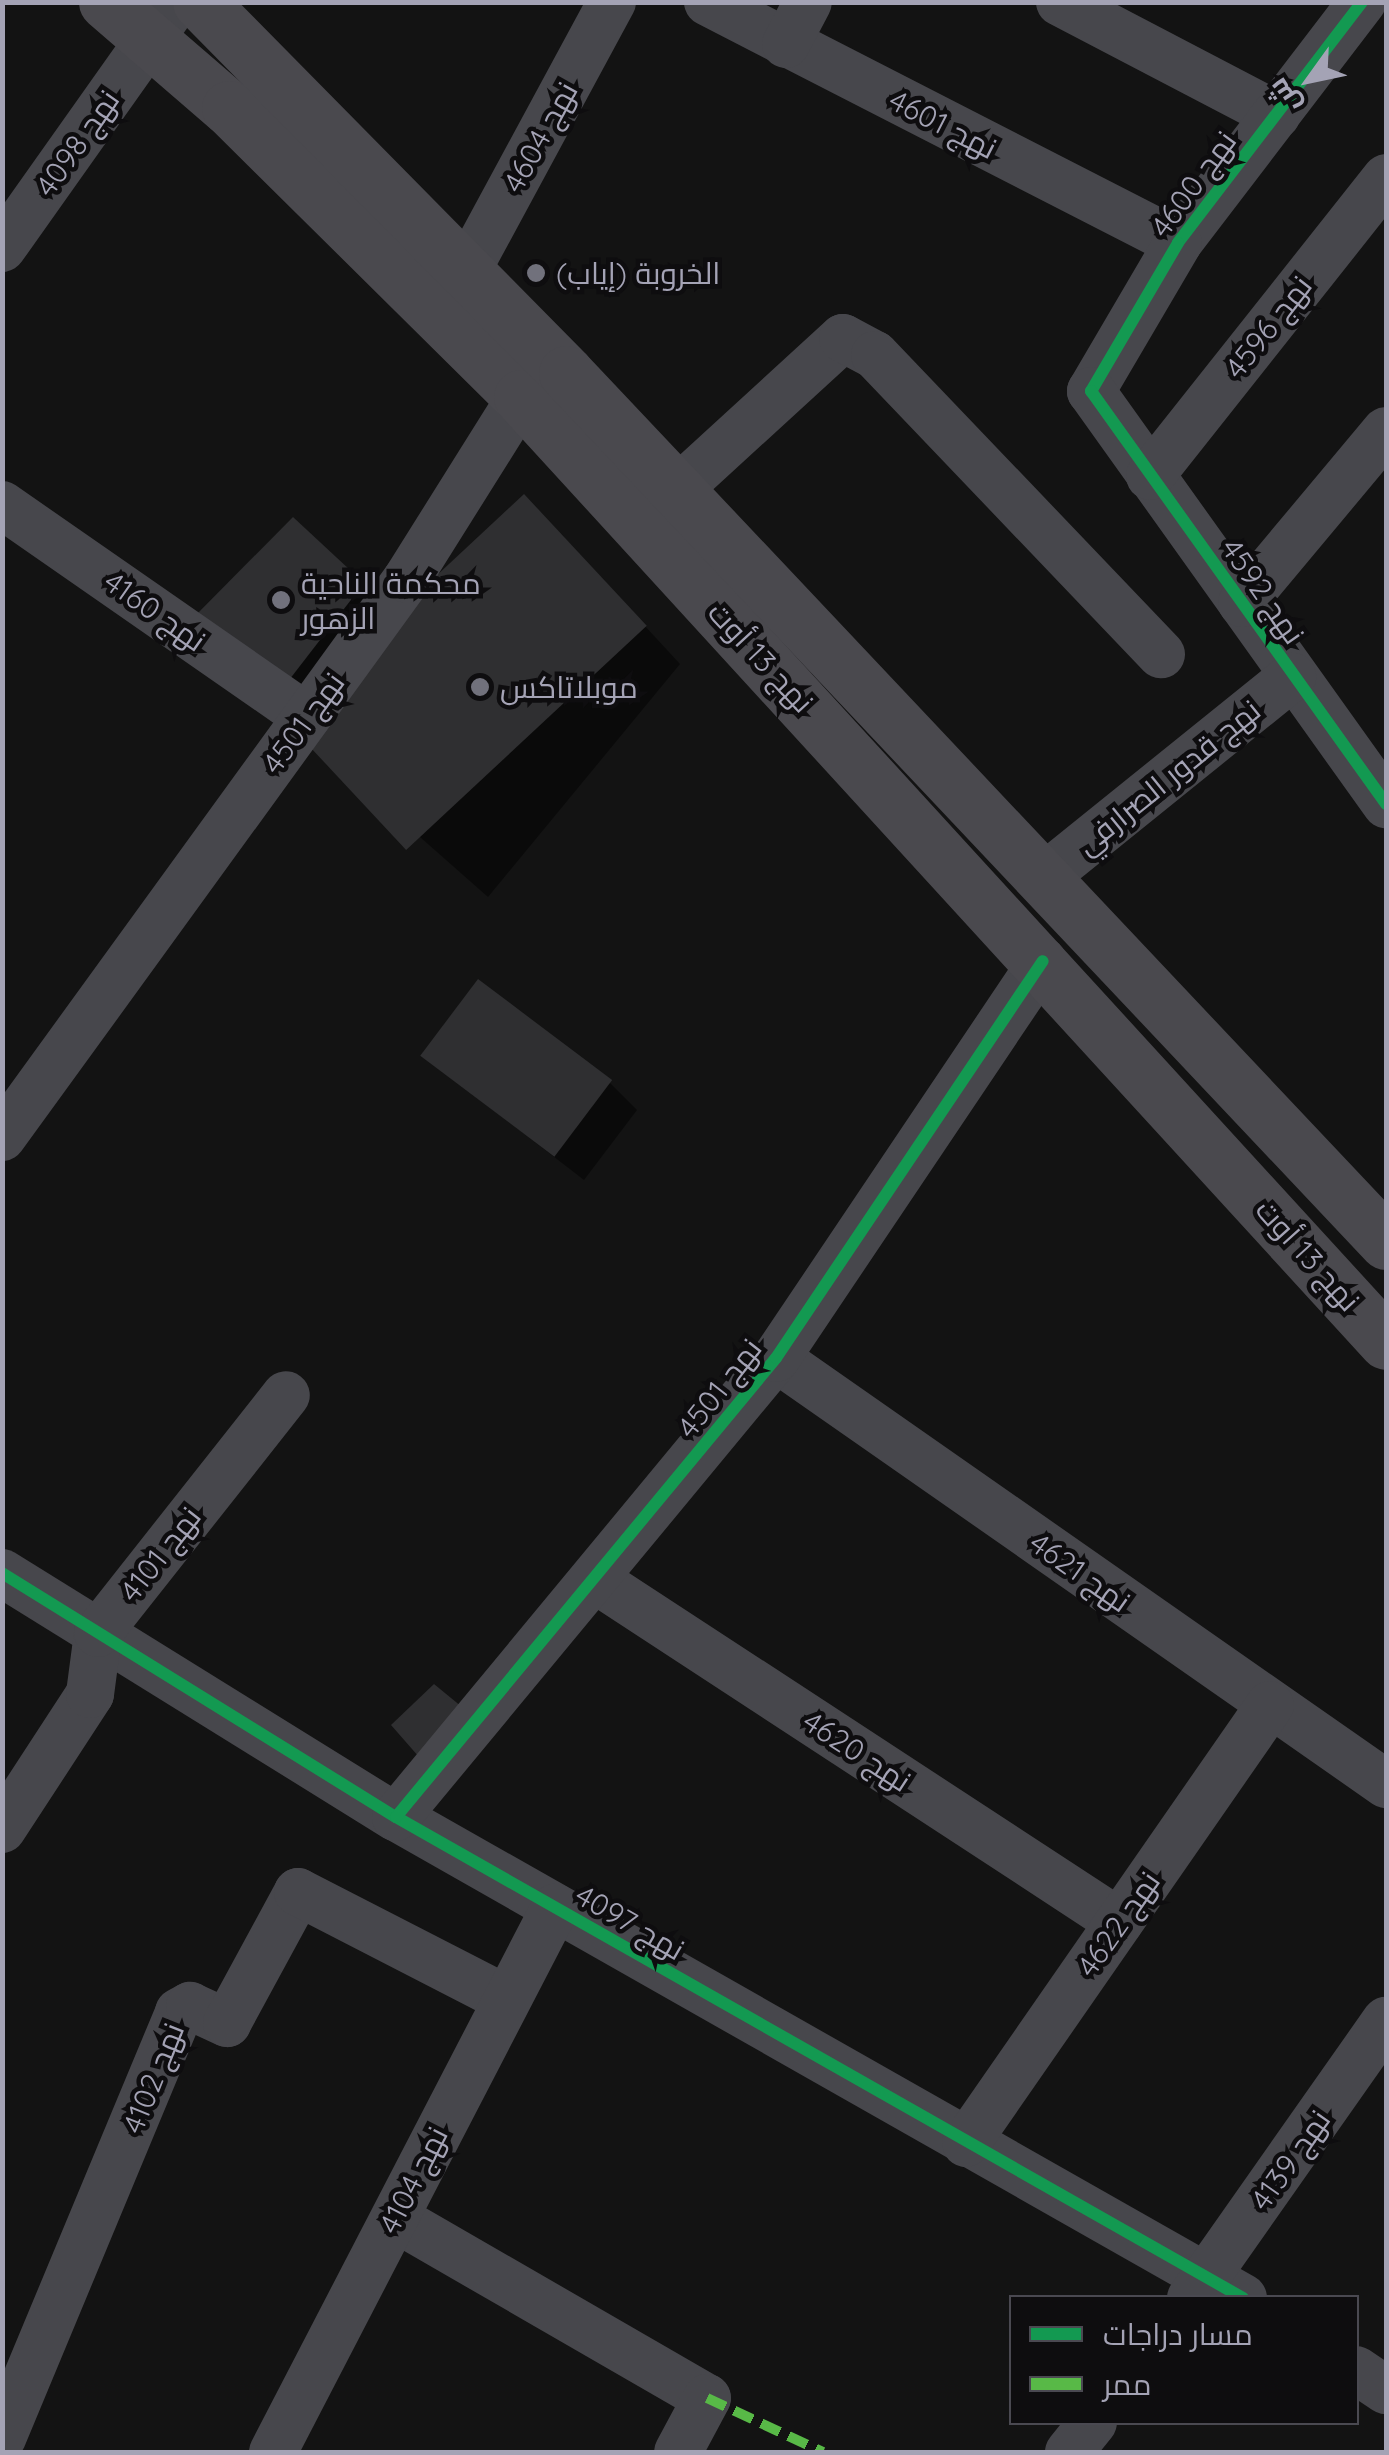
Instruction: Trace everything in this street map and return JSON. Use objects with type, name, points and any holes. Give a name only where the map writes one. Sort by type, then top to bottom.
[{"type":"main road","name":"نهج 13 أوت","points":[[106,2],[164,21],[521,397],[1043,961],[1386,1342]]},
{"type":"main road","name":"نهج 13 أوت","points":[[200,2],[467,270],[1382,1229]]},
{"type":"street","name":"نهج 4604","points":[[467,270],[612,2]]},
{"type":"street","name":"نهج 4601","points":[[708,2],[1178,243]]},
{"type":"street","points":[[786,44],[808,2]]},
{"type":"street","points":[[1060,2],[1276,115]]},
{"type":"street","name":"نهج 4600","points":[[1097,407],[1093,385],[1178,243],[1276,115],[1348,7]]},
{"type":"street","name":"نهج 4098","points":[[2,248],[164,21]]},
{"type":"street","name":"نهج 4596","points":[[1150,476],[1386,178]]},
{"type":"street","points":[[677,490],[844,338],[876,356],[1162,654]]},
{"type":"street","name":"نهج 4501","points":[[2,1137],[407,579],[521,397]]},
{"type":"street","name":"نهج 4592","points":[[1097,407],[1386,804]]},
{"type":"street","points":[[1242,603],[1386,431]]},
{"type":"street","name":"نهج 4160","points":[[2,505],[306,717]]},
{"type":"street","name":"نهج قدور الصرارفي","points":[[1044,877],[1292,677]]},
{"type":"street","name":"نهج 4501","points":[[396,1817],[776,1358],[1043,961]]},
{"type":"street","points":[[1328,1277],[1382,1229]]},
{"type":"street","name":"نهج 4621","points":[[776,1358],[1386,1784]]},
{"type":"street","name":"نهج 4101","points":[[2,1829],[90,1694],[98,1632],[286,1395]]},
{"type":"street","name":"نهج 4097","points":[[2,1573],[396,1817],[966,2143],[1214,2290]]},
{"type":"street","name":"نهج 4620","points":[[596,1580],[1119,1922]]},
{"type":"street","name":"نهج 4622","points":[[966,2143],[1270,1705]]},
{"type":"street","name":"نهج 4102","points":[[2,2438],[180,2010],[190,2006],[227,2023],[298,1892],[504,1998]]},
{"type":"street","name":"نهج 4104","points":[[274,2452],[504,1998],[555,1908]]},
{"type":"street","name":"نهج 4139","points":[[1214,2290],[1386,2021]]},
{"type":"street","points":[[395,2218],[707,2398],[678,2452]]},
{"type":"street","points":[[1359,2372],[1386,2390]]},
{"type":"street","points":[[1069,2452],[1091,2425]]},
{"type":"building","name":"موبلاتاكس","points":[[524,494],[647,626],[406,850],[283,718]]},
{"type":"building","name":"محكمة الناحية الزهور","points":[[293,517],[364,583],[286,684],[194,617]]},
{"type":"building","points":[[478,979],[612,1080],[554,1157],[420,1056]]},
{"type":"building","points":[[434,1684],[462,1707],[419,1757],[391,1725]]},
{"type":"marked path","points":[[707,2398],[823,2452]]},
{"type":"cycle path","points":[[1362,2],[1178,243],[1091,391],[1386,804]]},
{"type":"cycle path","points":[[396,1817],[776,1358],[1043,961]]},
{"type":"cycle path","points":[[2,1573],[396,1817],[1238,2295]]},
{"type":"place","name":"الخروبة (إياب)","points":[[536,273]]},
{"type":"place","name":"محكمة الناحية الزهور","points":[[281,600]]},
{"type":"place","name":"موبلاتاكس","points":[[480,687]]}]
